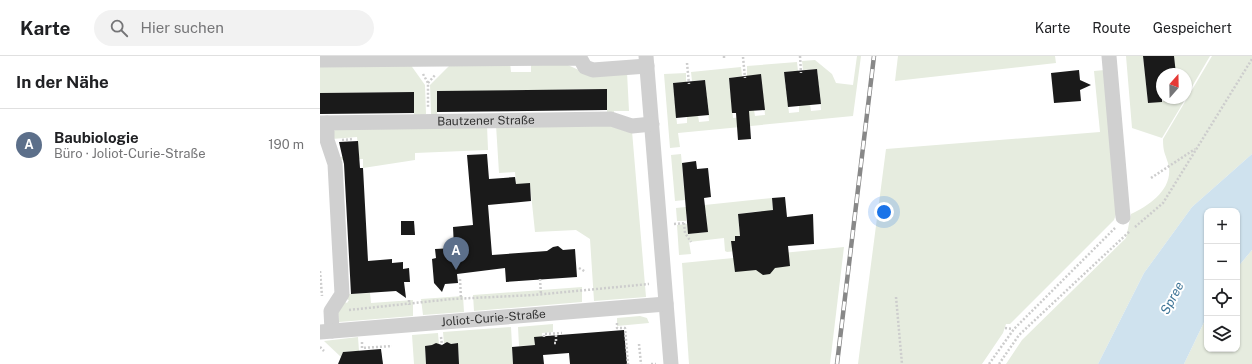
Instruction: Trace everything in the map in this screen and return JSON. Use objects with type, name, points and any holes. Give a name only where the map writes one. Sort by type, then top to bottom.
[{"type":"street","points":[[1109,56],[1122,217]]},
{"type":"street","points":[[320,60],[348,58],[412,60],[459,57],[580,57],[585,67],[593,70],[646,61],[671,364]]},
{"type":"street","name":"Bautzener Straße","points":[[324,123],[611,119],[632,126],[652,124]]},
{"type":"street","points":[[324,123],[327,140],[336,164],[342,294],[331,311],[326,331]]},
{"type":"street","name":"Joliot-Curie-Straße","points":[[326,331],[666,304]]},
{"type":"path","points":[[800,56],[801,73]]},
{"type":"path","points":[[743,57],[745,78]]},
{"type":"path","points":[[412,60],[428,82],[429,121]]},
{"type":"path","points":[[687,63],[689,84]]},
{"type":"path","points":[[340,140],[356,139]]},
{"type":"path","points":[[1151,178],[1197,148]]},
{"type":"path","points":[[989,364],[1014,329],[1111,232],[1122,217]]},
{"type":"path","points":[[674,224],[685,223],[685,233],[691,242]]},
{"type":"path","points":[[579,268],[586,272]]},
{"type":"path","points":[[320,271],[323,303]]},
{"type":"path","points":[[460,279],[461,299]]},
{"type":"path","points":[[540,280],[541,295]]},
{"type":"path","points":[[346,310],[461,299],[541,295],[649,284]]},
{"type":"path","points":[[896,297],[902,364]]},
{"type":"path","points":[[617,328],[625,328],[628,364]]},
{"type":"path","points":[[1005,328],[1014,329]]},
{"type":"path","points":[[544,337],[544,334],[562,333]]},
{"type":"path","points":[[554,343],[556,343],[556,334]]},
{"type":"path","points":[[362,341],[362,348],[392,346]]},
{"type":"path","points":[[639,344],[641,364]]},
{"type":"path","points":[[320,347],[324,351]]},
{"type":"path","points":[[651,364],[656,364]]},
{"type":"shaded area","points":[[857,56],[861,56],[853,116],[678,133],[680,147],[670,148],[664,74],[686,73],[686,82],[673,83],[677,124],[687,123],[687,116],[698,115],[699,122],[709,121],[705,80],[692,81],[691,72],[741,67],[742,76],[729,78],[733,118],[743,117],[743,111],[754,110],[755,116],[765,115],[761,75],[747,76],[747,66],[797,62],[798,71],[784,72],[789,113],[799,112],[799,105],[810,104],[811,111],[821,110],[817,69],[803,70],[802,61],[815,60],[832,74],[836,83],[853,85]]},
{"type":"shaded area","points":[[898,56],[1055,56],[1056,63],[895,81]]},
{"type":"shaded area","points":[[1126,56],[1143,56],[1148,103],[1156,102],[1156,104],[1182,104],[1162,138],[1132,128]]},
{"type":"shaded area","points":[[1174,56],[1210,56],[1192,87],[1192,68],[1175,68]]},
{"type":"shaded area","points":[[1212,56],[1252,56],[1252,154],[1192,207],[1144,273],[1098,364],[1006,364],[1022,340],[1126,238],[1131,214],[1146,206],[1164,188],[1168,180],[1169,172],[1163,139],[1184,104],[1192,104],[1192,90]]},
{"type":"shaded area","points":[[510,62],[511,72],[531,72],[531,62],[561,62],[581,71],[627,72],[629,111],[614,111],[614,116],[607,112],[607,89],[437,92],[437,114],[431,114],[430,85],[452,63]]},
{"type":"shaded area","points":[[410,64],[425,85],[426,114],[414,118],[414,92],[320,93],[320,65]]},
{"type":"shaded area","points":[[1105,70],[1117,211],[1114,220],[1010,324],[1006,324],[1003,333],[982,364],[858,364],[886,149],[1100,132],[1094,71]]},
{"type":"shaded area","points":[[608,123],[632,131],[646,297],[594,301],[590,239],[576,230],[535,232],[530,184],[516,184],[515,172],[499,173],[496,125]]},
{"type":"shaded area","points":[[487,125],[488,150],[415,153],[415,160],[363,168],[363,159],[341,160],[340,157],[359,156],[357,137],[332,139],[332,134],[337,127]]},
{"type":"shaded area","points":[[681,154],[685,200],[675,201],[671,155]]},
{"type":"shaded area","points":[[772,198],[776,241],[761,211],[738,214],[740,236],[735,236],[736,251],[725,251],[724,238],[689,242],[691,254],[679,255],[677,225],[687,224],[688,234],[707,232],[706,212],[686,214],[686,221],[677,221],[676,208]]},
{"type":"shaded area","points":[[844,247],[830,364],[689,364],[682,263]]},
{"type":"shaded area","points":[[1252,250],[1252,364],[1184,364],[1204,322],[1204,352],[1240,352],[1240,264]]},
{"type":"shaded area","points":[[582,287],[582,302],[474,311],[473,295]]},
{"type":"shaded area","points":[[370,293],[371,303],[413,300],[413,316],[339,322],[338,312],[345,302],[347,303],[349,300],[346,299],[349,294]]},
{"type":"shaded area","points":[[463,296],[464,312],[423,315],[421,299]]},
{"type":"shaded area","points":[[640,316],[647,318],[649,323],[617,326],[617,318]]},
{"type":"shaded area","points":[[553,324],[553,332],[542,333],[542,337],[535,345],[519,346],[518,327]]},
{"type":"shaded area","points":[[511,327],[513,364],[459,364],[458,343],[450,344],[447,342],[444,344],[443,332]]},
{"type":"shaded area","points":[[438,333],[439,345],[436,343],[425,346],[426,364],[414,364],[412,335]]},
{"type":"shaded area","points":[[358,337],[359,351],[343,352],[341,357],[324,341]]},
{"type":"water","name":"Spree","points":[[1252,154],[1252,250],[1240,264],[1240,208],[1204,208],[1204,322],[1184,364],[1098,364],[1144,273],[1192,207]]},
{"type":"building","points":[[1143,56],[1174,56],[1175,68],[1156,68],[1156,102],[1148,103]]},
{"type":"building","points":[[817,69],[821,104],[788,107],[784,72]]},
{"type":"building","points":[[1079,70],[1080,80],[1091,85],[1080,90],[1081,101],[1054,103],[1051,73]]},
{"type":"building","points":[[761,74],[765,110],[749,111],[751,139],[738,140],[736,113],[732,113],[729,78]]},
{"type":"building","points":[[705,80],[709,115],[676,118],[673,83]]},
{"type":"building","points":[[607,89],[607,110],[437,112],[437,91]]},
{"type":"building","points":[[414,92],[414,113],[320,114],[320,93]]},
{"type":"building","points":[[358,141],[360,168],[363,168],[368,261],[392,259],[392,263],[403,262],[403,269],[409,268],[410,282],[404,282],[406,298],[396,291],[351,294],[344,164],[339,142]]},
{"type":"building","points":[[487,154],[489,179],[515,177],[516,184],[530,183],[531,201],[488,205],[492,255],[547,251],[558,246],[563,250],[575,249],[577,277],[506,282],[505,268],[457,274],[458,283],[445,284],[442,292],[434,283],[432,259],[436,258],[435,249],[454,248],[453,227],[473,225],[467,155]]},
{"type":"building","points":[[696,161],[697,169],[708,168],[711,197],[704,198],[708,232],[688,234],[682,163]]},
{"type":"building","points":[[785,197],[787,217],[813,214],[814,244],[788,246],[790,266],[775,268],[770,274],[763,275],[756,270],[735,272],[731,241],[735,241],[735,236],[740,236],[738,214],[773,210],[772,198]]},
{"type":"building","points":[[401,221],[414,221],[415,235],[401,235]]},
{"type":"building","points":[[624,330],[627,364],[570,364],[569,353],[543,355],[544,364],[513,364],[512,347],[535,345],[534,337]]},
{"type":"building","points":[[447,342],[451,344],[458,343],[459,364],[426,364],[425,346],[436,343],[442,345]]},
{"type":"building","points":[[381,349],[383,364],[338,364],[343,352]]},
{"type":"railway","points":[[837,364],[874,56]]},
{"type":"place","name":"Baubiologie","points":[[456,270]]}]
